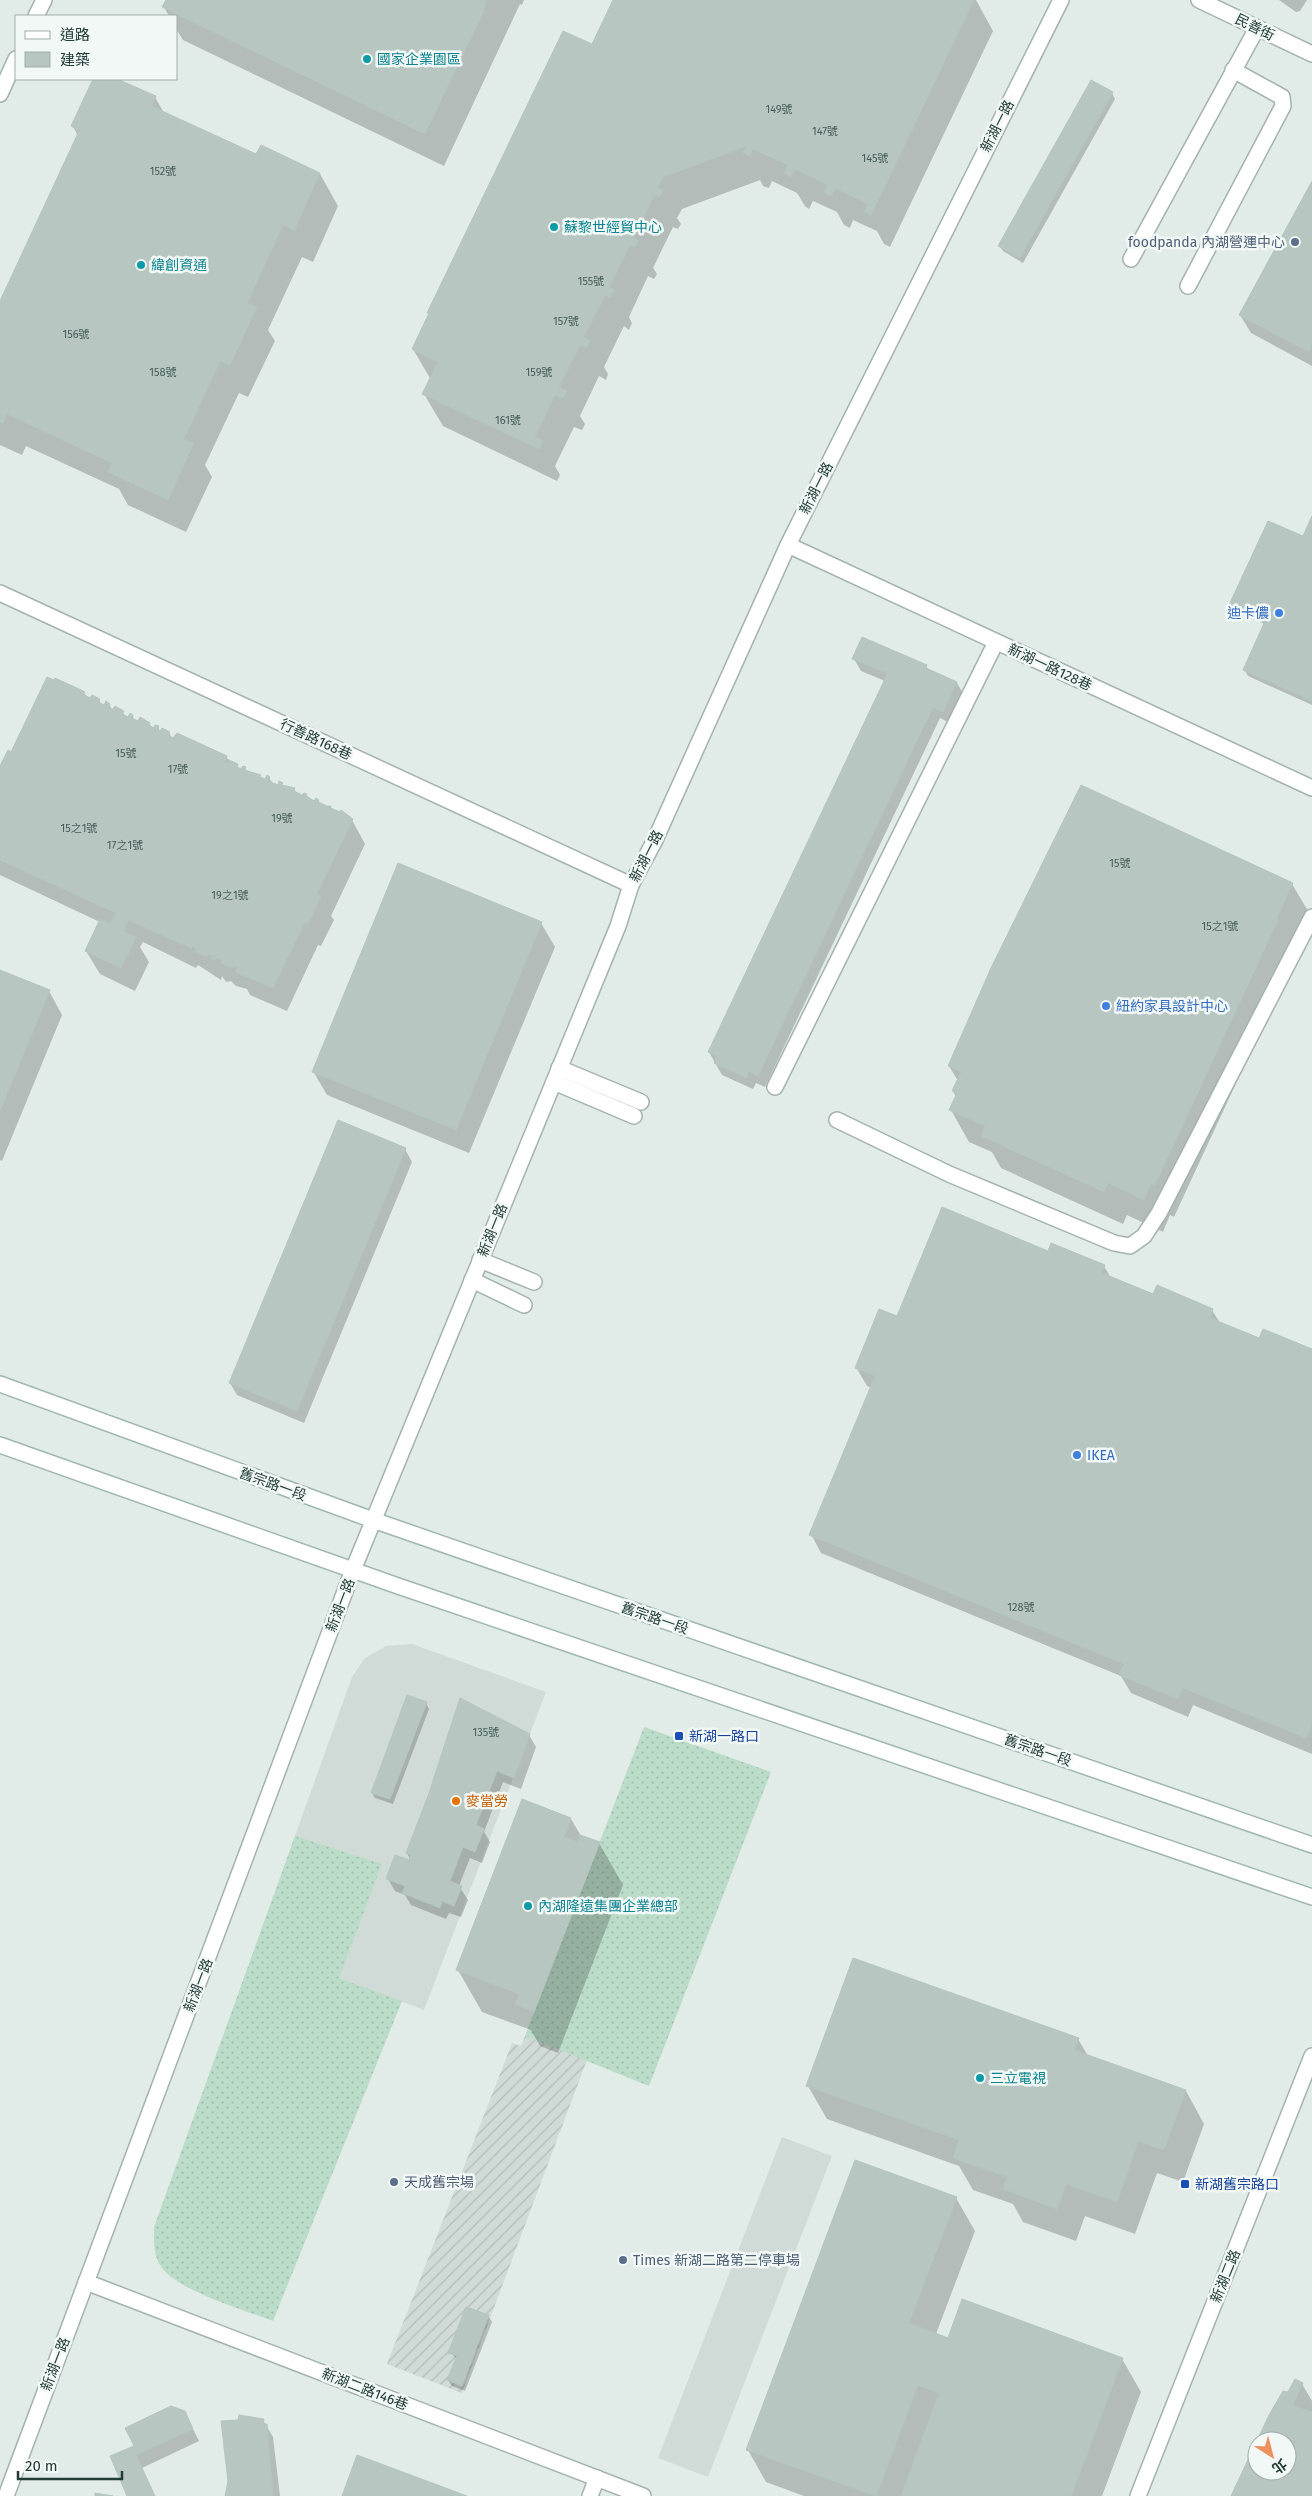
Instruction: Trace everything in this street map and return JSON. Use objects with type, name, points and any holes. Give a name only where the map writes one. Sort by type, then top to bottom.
[{"type":"street","points":[[36,15],[44,0]]},
{"type":"street","name":"新湖一路","points":[[6,2496],[353,1570],[618,926],[631,885],[655,840],[788,545],[1061,0]]},
{"type":"street","name":"民善街","points":[[1199,0],[1312,54]]},
{"type":"street","points":[[1131,259],[1257,28]]},
{"type":"street","points":[[0,94],[15,61]]},
{"type":"street","points":[[1188,286],[1283,106],[1282,97],[1233,70]]},
{"type":"street","name":"新湖一路128巷","points":[[788,545],[1312,788]]},
{"type":"street","name":"行善路168巷","points":[[0,593],[631,885]]},
{"type":"street","points":[[775,1087],[996,642]]},
{"type":"street","points":[[837,1120],[949,1174],[1114,1243],[1130,1246],[1144,1236],[1159,1213],[1312,917]]},
{"type":"street","points":[[557,1075],[641,1102]]},
{"type":"street","points":[[557,1075],[634,1116]]},
{"type":"street","points":[[480,1260],[534,1282]]},
{"type":"street","points":[[472,1280],[524,1306]]},
{"type":"street","name":"舊宗路一段","points":[[0,1384],[373,1520],[1312,1845]]},
{"type":"street","points":[[0,1445],[353,1570],[1312,1897]]},
{"type":"street","name":"新湖二路","points":[[1138,2496],[1312,2056]]},
{"type":"street","name":"新湖二路146巷","points":[[86,2282],[643,2496]]},
{"type":"street","points":[[590,2496],[597,2478]]},
{"type":"shaded area","points":[[412,1644],[546,1692],[424,2010],[339,1978],[295,1836],[352,1677],[364,1659],[386,1646]]},
{"type":"shaded area","points":[[525,2036],[587,2060],[462,2393],[387,2364],[512,2043],[521,2046]]},
{"type":"shaded area","points":[[782,2137],[832,2156],[708,2477],[658,2458]]},
{"type":"green space","points":[[644,1727],[771,1772],[649,2086],[525,2036]]},
{"type":"green space","points":[[295,1836],[382,1864],[339,1978],[402,2001],[273,2321],[195,2291],[168,2274],[160,2265],[156,2256],[154,2227]]},
{"type":"building","name":"國家企業園區","points":[[166,0],[487,0],[484,11],[425,134],[162,7]]},
{"type":"building","name":"蘇黎世經貿中心","points":[[613,0],[974,0],[871,215],[864,212],[868,204],[835,188],[831,196],[824,192],[828,185],[795,169],[791,177],[784,173],[788,165],[753,149],[750,156],[743,153],[747,146],[663,177],[658,188],[663,190],[659,197],[654,195],[634,238],[639,240],[635,247],[630,245],[609,287],[614,290],[610,298],[605,295],[584,337],[590,341],[587,348],[580,345],[559,387],[567,391],[563,398],[555,395],[535,437],[543,441],[539,449],[422,394],[438,362],[412,349],[429,313],[427,313],[563,31],[592,44]]},
{"type":"building","name":"緯創資通","points":[[93,80],[119,80],[156,96],[151,106],[256,154],[261,145],[320,173],[294,230],[283,225],[247,303],[257,307],[230,365],[220,361],[184,439],[194,443],[168,500],[108,472],[112,463],[7,414],[3,423],[0,422],[0,301],[79,131],[71,126]]},
{"type":"building","points":[[1091,80],[1113,92],[1020,258],[998,246]]},
{"type":"building","name":"foodpanda 內湖營運中心","points":[[1312,181],[1312,347],[1309,352],[1239,315]]},
{"type":"building","name":"迪卡儂","points":[[1312,516],[1312,701],[1243,670],[1265,621],[1229,605],[1268,521],[1303,536]]},
{"type":"building","points":[[862,637],[927,665],[926,668],[957,682],[943,712],[933,707],[758,1076],[749,1071],[746,1078],[714,1063],[717,1056],[708,1052],[887,673],[852,659]]},
{"type":"building","points":[[47,677],[54,680],[55,678],[81,690],[85,692],[83,694],[90,698],[92,695],[100,699],[98,702],[104,705],[106,701],[110,704],[108,708],[113,709],[115,706],[124,711],[122,714],[128,717],[130,713],[133,715],[132,718],[138,721],[140,717],[154,728],[155,725],[159,726],[157,730],[160,731],[162,728],[170,732],[168,735],[173,738],[177,733],[227,756],[225,762],[228,763],[229,760],[238,764],[237,767],[241,769],[243,766],[246,767],[244,770],[261,775],[260,777],[265,779],[267,775],[270,777],[268,781],[278,785],[279,781],[283,783],[281,785],[295,788],[294,791],[302,795],[304,793],[307,794],[306,796],[314,801],[316,798],[319,800],[318,802],[331,806],[330,808],[340,812],[341,810],[353,819],[317,894],[321,896],[308,924],[305,922],[273,988],[235,972],[237,967],[233,966],[232,968],[221,963],[222,960],[217,958],[215,960],[211,959],[213,956],[208,954],[207,957],[195,951],[197,949],[192,946],[191,949],[184,943],[183,945],[129,920],[123,931],[136,937],[121,968],[85,951],[100,919],[110,924],[116,913],[0,860],[0,766],[8,750],[11,752]]},
{"type":"building","name":"紐約家具設計中心","points":[[1081,785],[1293,883],[1276,920],[1278,920],[1155,1185],[1151,1183],[1144,1200],[1108,1183],[1104,1192],[981,1136],[985,1126],[949,1110],[957,1093],[952,1091],[961,1072],[948,1066],[991,968]]},
{"type":"building","points":[[398,863],[542,922],[456,1130],[312,1072]]},
{"type":"building","points":[[0,970],[50,990],[0,1111]]},
{"type":"building","points":[[338,1120],[406,1148],[297,1411],[229,1383]]},
{"type":"building","name":"IKEA","points":[[942,1207],[1048,1251],[1051,1243],[1105,1265],[1102,1273],[1153,1294],[1157,1285],[1213,1309],[1210,1318],[1259,1338],[1263,1329],[1312,1349],[1312,1723],[1306,1738],[1183,1688],[1178,1699],[1119,1675],[1124,1664],[809,1535],[875,1376],[855,1368],[879,1309],[897,1316]]},
{"type":"building","points":[[407,1695],[427,1702],[390,1799],[371,1793]]},
{"type":"building","name":"麥當勞","points":[[460,1698],[530,1734],[514,1778],[497,1771],[476,1825],[484,1829],[475,1852],[463,1847],[450,1881],[462,1886],[454,1906],[442,1901],[440,1908],[402,1893],[405,1886],[386,1879],[395,1855],[409,1860],[411,1855],[406,1853],[428,1796]]},
{"type":"building","name":"內湖隆遠集團企業總部","points":[[522,1799],[571,1818],[564,1837],[578,1842],[580,1835],[600,1842],[534,2012],[515,2004],[519,1994],[456,1970]]},
{"type":"building","name":"三立電視","points":[[853,1958],[1079,2038],[1074,2050],[1186,2090],[1164,2150],[1138,2141],[1117,2202],[1066,2184],[1057,2209],[1003,2189],[1007,2177],[953,2158],[959,2140],[806,2086]]},
{"type":"building","points":[[855,2160],[957,2197],[909,2323],[948,2338],[962,2299],[1123,2358],[1071,2496],[901,2496],[939,2393],[918,2385],[876,2496],[746,2450]]},
{"type":"building","points":[[466,2307],[489,2315],[462,2386],[447,2380],[457,2356],[448,2353]]},
{"type":"building","points":[[1295,2379],[1303,2383],[1293,2405],[1312,2412],[1312,2496],[1231,2496],[1247,2462],[1247,2481],[1297,2481],[1297,2431],[1261,2431],[1283,2391],[1288,2392]]},
{"type":"building","points":[[171,2406],[185,2411],[193,2429],[136,2455],[155,2496],[127,2496],[110,2456],[134,2446],[125,2428]]},
{"type":"building","points":[[239,2415],[264,2419],[263,2424],[267,2424],[273,2496],[225,2496],[228,2481],[221,2421],[238,2420]]},
{"type":"building","points":[[357,2455],[467,2496],[342,2496]]},
{"type":"building","points":[[95,2493],[113,2496],[95,2496]]},
{"type":"place","name":"國家企業園區","points":[[367,59]]},
{"type":"place","name":"蘇黎世經貿中心","points":[[554,227]]},
{"type":"place","name":"foodpanda 內湖營運中心","points":[[1295,242]]},
{"type":"place","name":"緯創資通","points":[[141,265]]},
{"type":"place","name":"迪卡儂","points":[[1279,613]]},
{"type":"place","name":"紐約家具設計中心","points":[[1106,1006]]},
{"type":"place","name":"IKEA","points":[[1077,1455]]},
{"type":"place","name":"新湖一路口","points":[[679,1736]]},
{"type":"place","name":"麥當勞","points":[[456,1801]]},
{"type":"place","name":"內湖隆遠集團企業總部","points":[[528,1906]]},
{"type":"place","name":"三立電視","points":[[980,2078]]},
{"type":"place","name":"天成舊宗場","points":[[394,2182]]},
{"type":"place","name":"新湖舊宗路口","points":[[1185,2184]]},
{"type":"place","name":"Times 新湖二路第二停車場","points":[[623,2260]]}]
